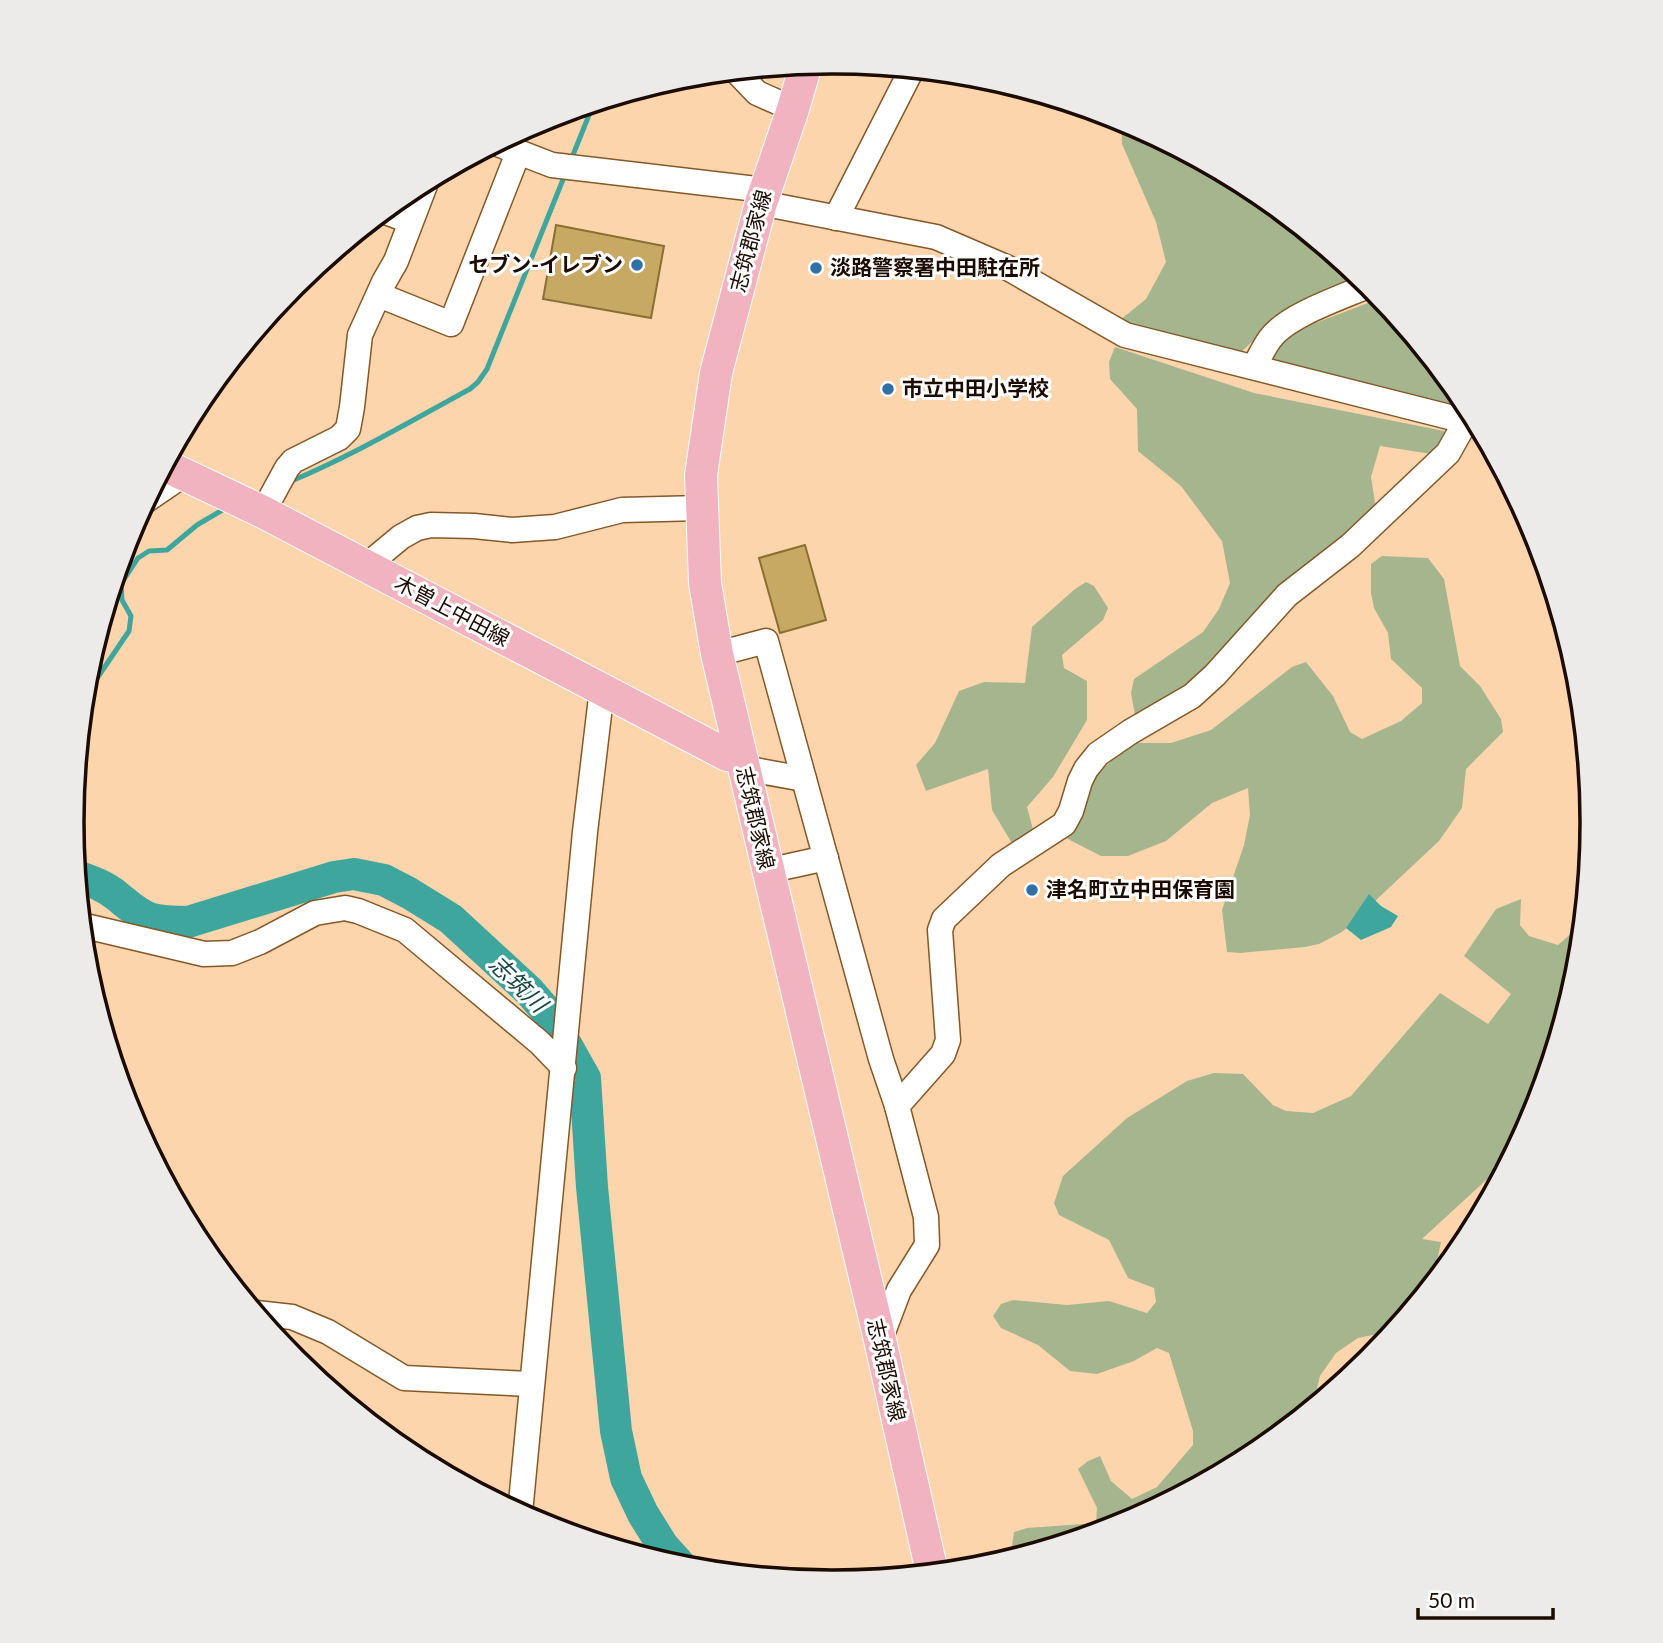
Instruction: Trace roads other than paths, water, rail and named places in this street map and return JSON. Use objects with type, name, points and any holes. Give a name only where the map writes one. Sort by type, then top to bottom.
[{"type":"main road","name":"志筑郡家線","points":[[803,75],[763,196],[716,373],[701,475],[705,583],[717,654],[880,1340],[930,1563]]},
{"type":"main road","name":"木曽上中田線","points":[[174,470],[263,512],[742,762]]},
{"type":"street","points":[[836,218],[908,78]]},
{"type":"street","points":[[744,79],[757,93],[793,110]]},
{"type":"street","points":[[507,148],[552,165],[763,196],[836,218],[936,237],[1008,268],[1125,335],[1462,421]]},
{"type":"street","points":[[379,295],[452,324],[518,153]]},
{"type":"street","points":[[263,512],[293,461],[339,438],[348,429],[360,335],[396,261],[420,197]]},
{"type":"street","points":[[394,215],[411,221]]},
{"type":"street","points":[[1254,368],[1271,337],[1285,324],[1357,290]]},
{"type":"street","points":[[897,1106],[943,1054],[948,1040],[940,930],[944,919],[1001,865],[1064,824],[1080,781],[1098,754],[1192,696],[1216,675],[1287,595],[1350,546],[1448,453],[1467,428]]},
{"type":"street","points":[[366,566],[401,537],[417,528],[431,525],[534,529],[555,527],[622,510],[701,508]]},
{"type":"street","points":[[717,654],[766,641],[926,1217],[927,1245],[899,1290],[880,1340]]},
{"type":"street","points":[[521,1502],[584,845],[602,690]]},
{"type":"street","points":[[742,762],[804,779]]},
{"type":"street","points":[[767,871],[826,858]]},
{"type":"street","points":[[91,927],[204,954],[232,953],[260,943],[315,913],[345,908],[358,911],[405,930],[564,1066]]},
{"type":"street","points":[[269,1314],[292,1317],[328,1332],[404,1378],[531,1384]]},
{"type":"water","points":[[1369,894],[1381,906],[1398,916],[1391,927],[1361,940],[1346,928]]},
{"type":"waterway","points":[[571,160],[590,114]]},
{"type":"waterway","points":[[289,482],[381,438],[478,382],[487,369],[566,172]]},
{"type":"waterway","points":[[123,581],[138,558],[149,551],[167,550],[197,525],[224,509]]},
{"type":"waterway","points":[[98,677],[129,631],[131,616],[122,600],[121,587]]},
{"type":"waterway","name":"志筑川","points":[[86,879],[108,889],[144,916],[178,922],[188,922],[334,877],[354,874],[384,880],[451,919],[529,991],[549,1014],[585,1078],[592,1187],[616,1431],[626,1478],[643,1514],[667,1551]]},
{"type":"place","name":"セブン-イレブン","points":[[637,265]]},
{"type":"place","name":"淡路警察署中田駐在所","points":[[816,268]]},
{"type":"place","name":"市立中田小学校","points":[[888,389]]},
{"type":"place","name":"津名町立中田保育園","points":[[1032,890]]}]
